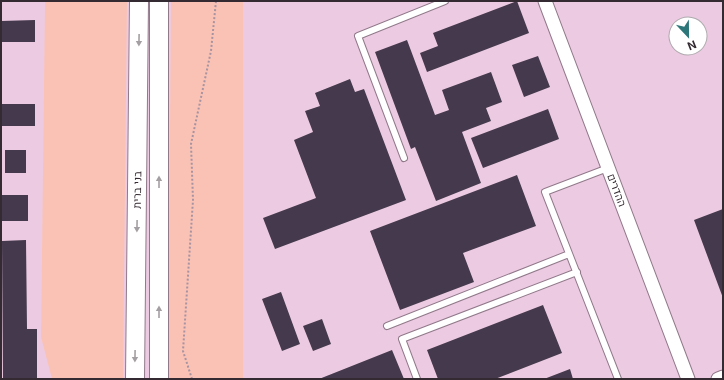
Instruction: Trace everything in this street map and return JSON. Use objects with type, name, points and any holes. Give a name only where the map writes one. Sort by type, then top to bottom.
[{"type":"main road","name":"בני ברית","points":[[135,379],[139,1]]},
{"type":"main road","name":"בני ברית","points":[[159,379],[160,1]]},
{"type":"street","name":"ההדרים","points":[[545,1],[688,379]]},
{"type":"street","points":[[718,379],[723,377]]},
{"type":"lane","points":[[404,158],[358,36],[445,1]]},
{"type":"lane","points":[[608,168],[545,192],[618,379]]},
{"type":"lane","points":[[387,326],[570,254]]},
{"type":"lane","points":[[417,379],[402,339],[577,272]]},
{"type":"path","points":[[192,379],[183,351],[193,200],[191,144],[211,51],[216,1]]},
{"type":"shaded area","points":[[1,1],[723,1],[723,379],[1,379]]},
{"type":"shaded area","points":[[45,1],[127,1],[123,379],[52,379],[41,337]]},
{"type":"shaded area","points":[[171,1],[243,1],[243,379],[168,379]]},
{"type":"building","points":[[517,1],[529,33],[427,72],[420,53],[438,46],[433,33]]},
{"type":"building","points":[[35,20],[35,42],[1,42],[1,21]]},
{"type":"building","points":[[407,40],[435,115],[449,110],[442,90],[491,72],[502,102],[486,108],[491,121],[462,132],[481,183],[436,201],[415,147],[411,149],[375,52]]},
{"type":"building","points":[[538,56],[550,87],[524,97],[512,65]]},
{"type":"building","points":[[350,79],[355,92],[364,89],[406,200],[275,249],[263,218],[316,198],[294,140],[313,132],[305,111],[320,106],[315,93]]},
{"type":"building","points":[[1,104],[35,104],[35,126],[1,126]]},
{"type":"building","points":[[548,109],[559,139],[483,168],[471,138]]},
{"type":"building","points":[[5,150],[26,150],[26,173],[5,173]]},
{"type":"building","points":[[517,175],[536,226],[463,253],[474,282],[400,310],[370,231]]},
{"type":"building","points":[[1,195],[28,195],[28,221],[1,221]]},
{"type":"building","points":[[723,209],[723,298],[694,220]]},
{"type":"building","points":[[26,240],[27,329],[37,329],[37,379],[3,379],[2,241]]},
{"type":"building","points":[[281,292],[300,344],[282,351],[262,299]]},
{"type":"building","points":[[543,305],[562,353],[495,379],[438,379],[427,350]]},
{"type":"building","points":[[322,319],[331,344],[313,351],[303,326]]},
{"type":"building","points":[[392,350],[404,379],[319,379]]},
{"type":"building","points":[[570,369],[573,379],[544,379]]}]
